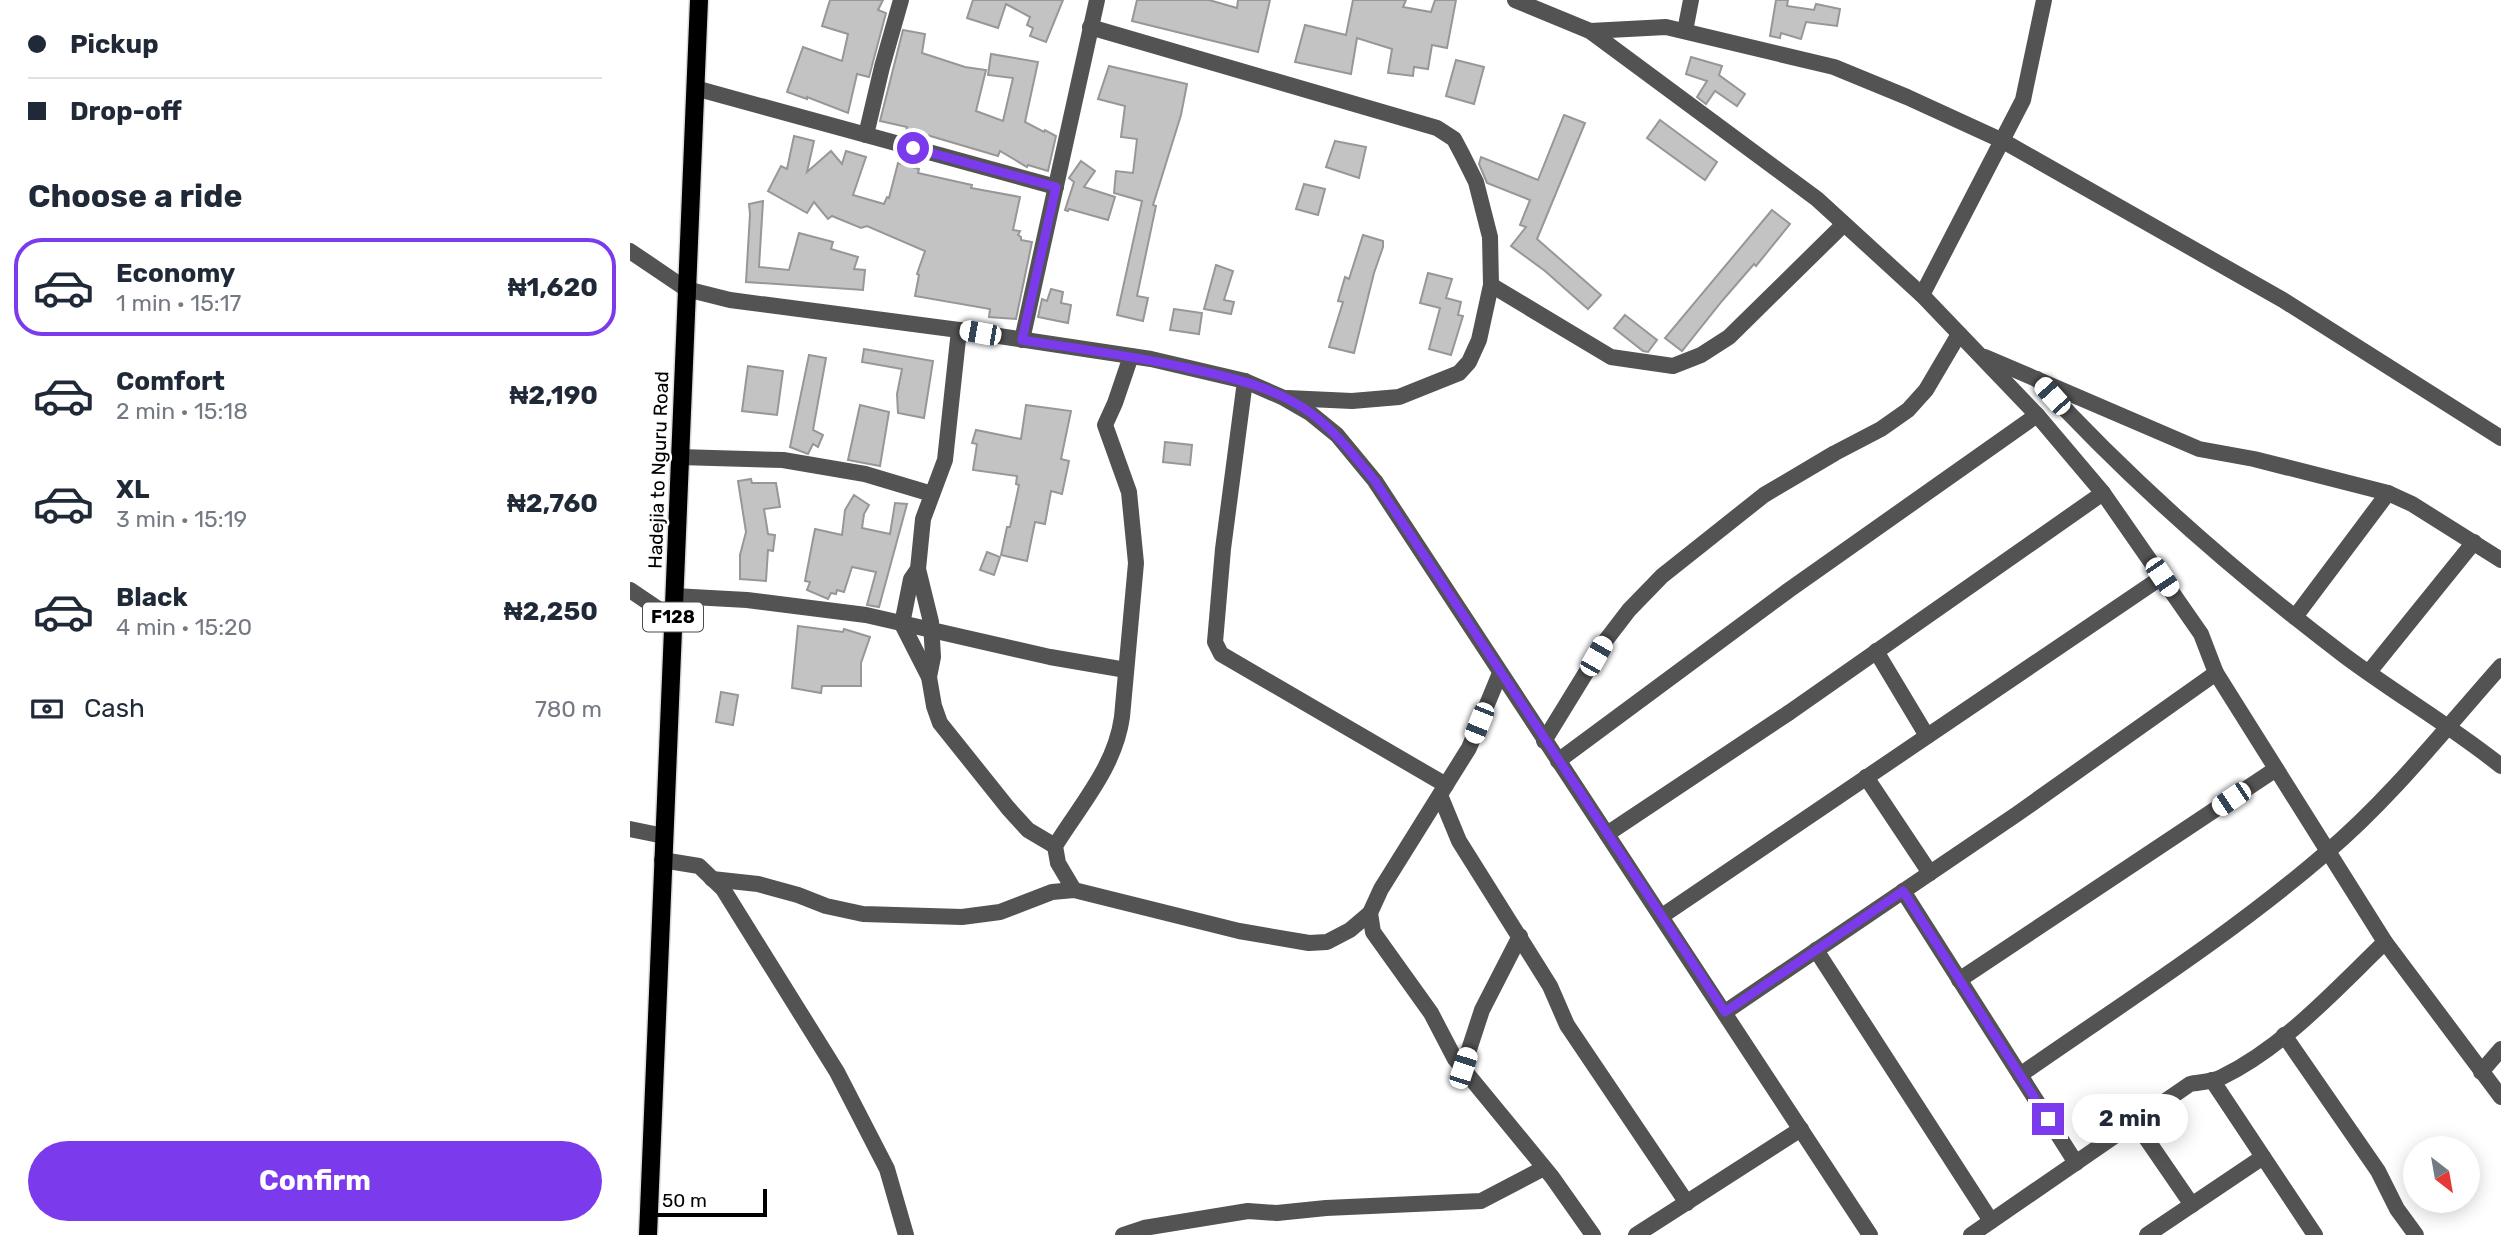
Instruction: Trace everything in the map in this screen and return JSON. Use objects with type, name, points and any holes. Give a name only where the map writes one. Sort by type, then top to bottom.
[{"type":"main road","name":"Hadejia to Nguru Road","points":[[648,1235],[699,0]]},
{"type":"street","points":[[866,135],[881,67],[901,0]]},
{"type":"street","points":[[1022,340],[1097,0]]},
{"type":"street","points":[[1515,0],[1590,31],[1817,199],[1922,295],[2037,415],[2103,493],[2201,634],[2216,673],[2385,942],[2501,1097]]},
{"type":"street","points":[[1685,31],[1690,0]]},
{"type":"street","points":[[1922,295],[2023,100],[2044,0]]},
{"type":"street","points":[[1090,27],[1437,128],[1454,139],[1476,182],[1490,237],[1491,285],[1479,340],[1469,362],[1459,373],[1399,397],[1352,401],[1284,398]]},
{"type":"street","points":[[1590,31],[1666,27],[1834,67],[1907,97],[2003,141],[2283,300],[2501,438]]},
{"type":"street","points":[[695,88],[1056,187]]},
{"type":"street","points":[[1491,285],[1611,357],[1673,366],[1700,355],[1729,337],[1844,224]]},
{"type":"street","points":[[630,251],[686,289],[730,300],[960,330],[1130,356],[1245,381],[1310,413],[1337,435],[1375,481],[1869,1235]]},
{"type":"street","points":[[929,677],[933,657],[932,630],[918,569],[923,519],[945,460],[960,330]]},
{"type":"street","points":[[1544,741],[1606,640],[1629,610],[1662,576],[1764,495],[1881,429],[1908,410],[1926,390],[1959,334]]},
{"type":"street","points":[[1980,355],[2199,449],[2254,459],[2388,493],[2412,504],[2501,560]]},
{"type":"street","points":[[1055,846],[1110,761],[1119,738],[1136,563],[1129,492],[1105,425],[1130,356]]},
{"type":"street","points":[[2037,379],[2082,428],[2166,510],[2233,568],[2369,672],[2501,766]]},
{"type":"street","points":[[1245,381],[1223,549],[1215,642],[1221,654],[1443,790],[1459,841],[1550,986],[1567,1025],[1687,1203]]},
{"type":"street","points":[[1558,761],[1789,590],[2037,415]]},
{"type":"street","points":[[679,457],[783,460],[865,474],[932,494]]},
{"type":"street","points":[[1607,834],[1876,652],[2103,493]]},
{"type":"street","points":[[2295,617],[2388,493]]},
{"type":"street","points":[[2369,672],[2473,542]]},
{"type":"street","points":[[918,569],[911,579],[902,624],[929,677],[940,723],[1028,830],[1055,846],[1061,870],[1074,890]]},
{"type":"street","points":[[1662,916],[2162,577]]},
{"type":"street","points":[[630,590],[673,619]]},
{"type":"street","points":[[674,596],[760,602],[866,615],[1050,657],[1126,670]]},
{"type":"street","points":[[1876,652],[1927,736]]},
{"type":"street","points":[[2020,1075],[2265,903],[2328,851],[2378,804],[2501,666]]},
{"type":"street","points":[[712,879],[758,884],[826,906],[863,914],[937,917],[1000,912],[1052,892],[1074,890],[1239,931],[1309,943],[1327,942],[1350,930],[1370,913],[1381,889],[1469,748],[1500,673]]},
{"type":"street","points":[[1725,1012],[2216,673]]},
{"type":"street","points":[[1959,980],[2276,769]]},
{"type":"street","points":[[1866,776],[1930,873]]},
{"type":"street","points":[[630,829],[664,836]]},
{"type":"street","points":[[662,860],[699,866],[723,889],[837,1072],[887,1169],[906,1235]]},
{"type":"street","points":[[1903,891],[2076,1163]]},
{"type":"street","points":[[1370,913],[1373,932],[1431,1013],[1455,1059],[1544,1168],[1593,1235]]},
{"type":"street","points":[[1463,1068],[1482,1010],[1520,936]]},
{"type":"street","points":[[1971,1235],[2190,1084],[2220,1079],[2247,1062],[2321,1007],[2385,942]]},
{"type":"street","points":[[1816,950],[1992,1221]]},
{"type":"street","points":[[2284,1035],[2378,1171],[2397,1209],[2416,1235]]},
{"type":"street","points":[[2481,1072],[2501,1049]]},
{"type":"street","points":[[2212,1080],[2315,1235]]},
{"type":"street","points":[[2135,1122],[2192,1205]]},
{"type":"street","points":[[1636,1235],[1801,1129]]},
{"type":"street","points":[[2147,1235],[2263,1157]]},
{"type":"street","points":[[1123,1235],[1144,1228],[1248,1211],[1278,1213],[1481,1201],[1544,1168]]},
{"type":"building","points":[[830,0],[883,0],[878,10],[886,13],[869,77],[857,74],[848,113],[787,92],[803,47],[842,61],[848,34],[822,26]]},
{"type":"building","points":[[973,0],[1063,0],[1046,42],[1030,36],[1033,28],[1027,25],[1030,17],[1006,4],[998,28],[967,18]]},
{"type":"building","points":[[1137,0],[1209,0],[1237,8],[1238,0],[1270,0],[1258,52],[1132,21]]},
{"type":"building","points":[[1353,0],[1406,0],[1403,7],[1431,12],[1435,0],[1456,0],[1447,48],[1432,45],[1428,69],[1414,67],[1413,76],[1388,73],[1392,49],[1357,38],[1351,74],[1295,62],[1305,25],[1346,35]]},
{"type":"building","points":[[1776,0],[1788,0],[1787,6],[1814,10],[1816,4],[1840,9],[1837,26],[1806,22],[1801,39],[1781,33],[1780,38],[1770,36]]},
{"type":"building","points":[[903,30],[925,34],[922,53],[965,67],[986,70],[976,111],[1003,121],[1013,78],[988,75],[991,54],[1038,62],[1025,122],[1056,136],[1048,171],[1028,165],[1027,167],[1000,151],[998,156],[920,133],[919,135],[906,131],[907,127],[880,121]]},
{"type":"building","points":[[1691,57],[1722,66],[1719,75],[1745,94],[1737,106],[1715,91],[1706,104],[1697,97],[1707,81],[1686,74]]},
{"type":"building","points":[[1456,60],[1484,67],[1474,104],[1446,96]]},
{"type":"building","points":[[1109,66],[1187,84],[1181,115],[1153,205],[1156,206],[1137,296],[1148,298],[1143,321],[1117,315],[1142,201],[1114,193],[1116,171],[1133,173],[1137,139],[1121,137],[1125,106],[1098,99]]},
{"type":"building","points":[[1564,115],[1585,123],[1537,239],[1601,295],[1588,309],[1545,271],[1511,246],[1526,227],[1520,225],[1530,200],[1487,183],[1479,164],[1481,157],[1538,180]]},
{"type":"building","points":[[1660,120],[1717,162],[1705,180],[1647,138]]},
{"type":"building","points":[[794,136],[814,141],[807,172],[831,151],[842,164],[846,151],[866,157],[853,195],[884,204],[887,197],[889,198],[898,163],[919,169],[918,173],[972,185],[971,188],[1020,197],[1013,230],[1020,231],[1018,235],[1021,240],[1032,242],[1016,319],[989,317],[990,309],[915,296],[917,274],[925,251],[867,226],[861,228],[832,216],[828,219],[814,202],[807,213],[768,191],[781,166],[787,169]]},
{"type":"building","points":[[1335,141],[1366,147],[1359,178],[1326,167]]},
{"type":"building","points":[[1081,161],[1095,171],[1084,187],[1115,197],[1108,220],[1065,210],[1074,182],[1069,178]]},
{"type":"building","points":[[1304,184],[1325,189],[1318,215],[1296,209]]},
{"type":"building","points":[[763,201],[759,267],[789,270],[799,233],[833,242],[831,249],[858,257],[854,269],[865,270],[863,290],[746,282],[749,204]]},
{"type":"building","points":[[1772,210],[1790,224],[1682,351],[1665,338]]},
{"type":"building","points":[[1363,235],[1383,241],[1383,247],[1354,353],[1329,347],[1343,302],[1338,301],[1345,277],[1349,279]]},
{"type":"building","points":[[1216,265],[1233,271],[1224,300],[1234,302],[1231,314],[1204,309]]},
{"type":"building","points":[[1428,273],[1452,279],[1446,298],[1461,302],[1458,315],[1463,316],[1451,355],[1429,349],[1440,308],[1420,303]]},
{"type":"building","points":[[1051,289],[1063,292],[1061,303],[1071,305],[1068,323],[1038,317],[1042,299],[1047,301]]},
{"type":"building","points":[[1174,309],[1202,313],[1199,334],[1170,330]]},
{"type":"building","points":[[1625,315],[1657,340],[1648,352],[1614,328]]},
{"type":"building","points":[[864,349],[933,361],[924,418],[898,413],[897,394],[902,369],[862,362]]},
{"type":"building","points":[[809,355],[826,358],[813,430],[823,435],[818,447],[813,444],[808,454],[790,447]]},
{"type":"building","points":[[748,366],[783,371],[777,415],[742,411]]},
{"type":"building","points":[[860,405],[889,412],[880,466],[848,460]]},
{"type":"building","points":[[1026,405],[1071,411],[1061,459],[1069,461],[1062,494],[1051,491],[1045,524],[1035,522],[1027,561],[1001,555],[1019,485],[1016,484],[1017,476],[973,470],[977,444],[972,443],[976,430],[1021,439]]},
{"type":"building","points":[[1165,442],[1192,445],[1190,465],[1163,462]]},
{"type":"building","points":[[751,479],[752,483],[776,483],[780,507],[764,509],[768,534],[775,535],[773,551],[768,550],[766,581],[740,579],[740,555],[746,532],[738,481]]},
{"type":"building","points":[[854,495],[869,505],[864,514],[862,528],[890,534],[895,503],[907,504],[879,607],[867,605],[876,572],[852,567],[844,592],[837,590],[836,594],[831,593],[828,599],[807,590],[810,582],[805,581],[815,529],[842,535],[845,510]]},
{"type":"building","points":[[987,552],[1000,557],[994,575],[980,570]]},
{"type":"building","points":[[798,626],[843,632],[844,629],[870,637],[861,663],[861,686],[822,686],[821,693],[792,688]]},
{"type":"building","points":[[721,692],[738,695],[733,725],[716,722]]},
{"type":"route","points":[[913,148],[1056,187],[1022,340],[1151,359],[1245,381],[1310,413],[1337,435],[1375,481],[1725,1012],[1903,891],[2048,1119]]}]
